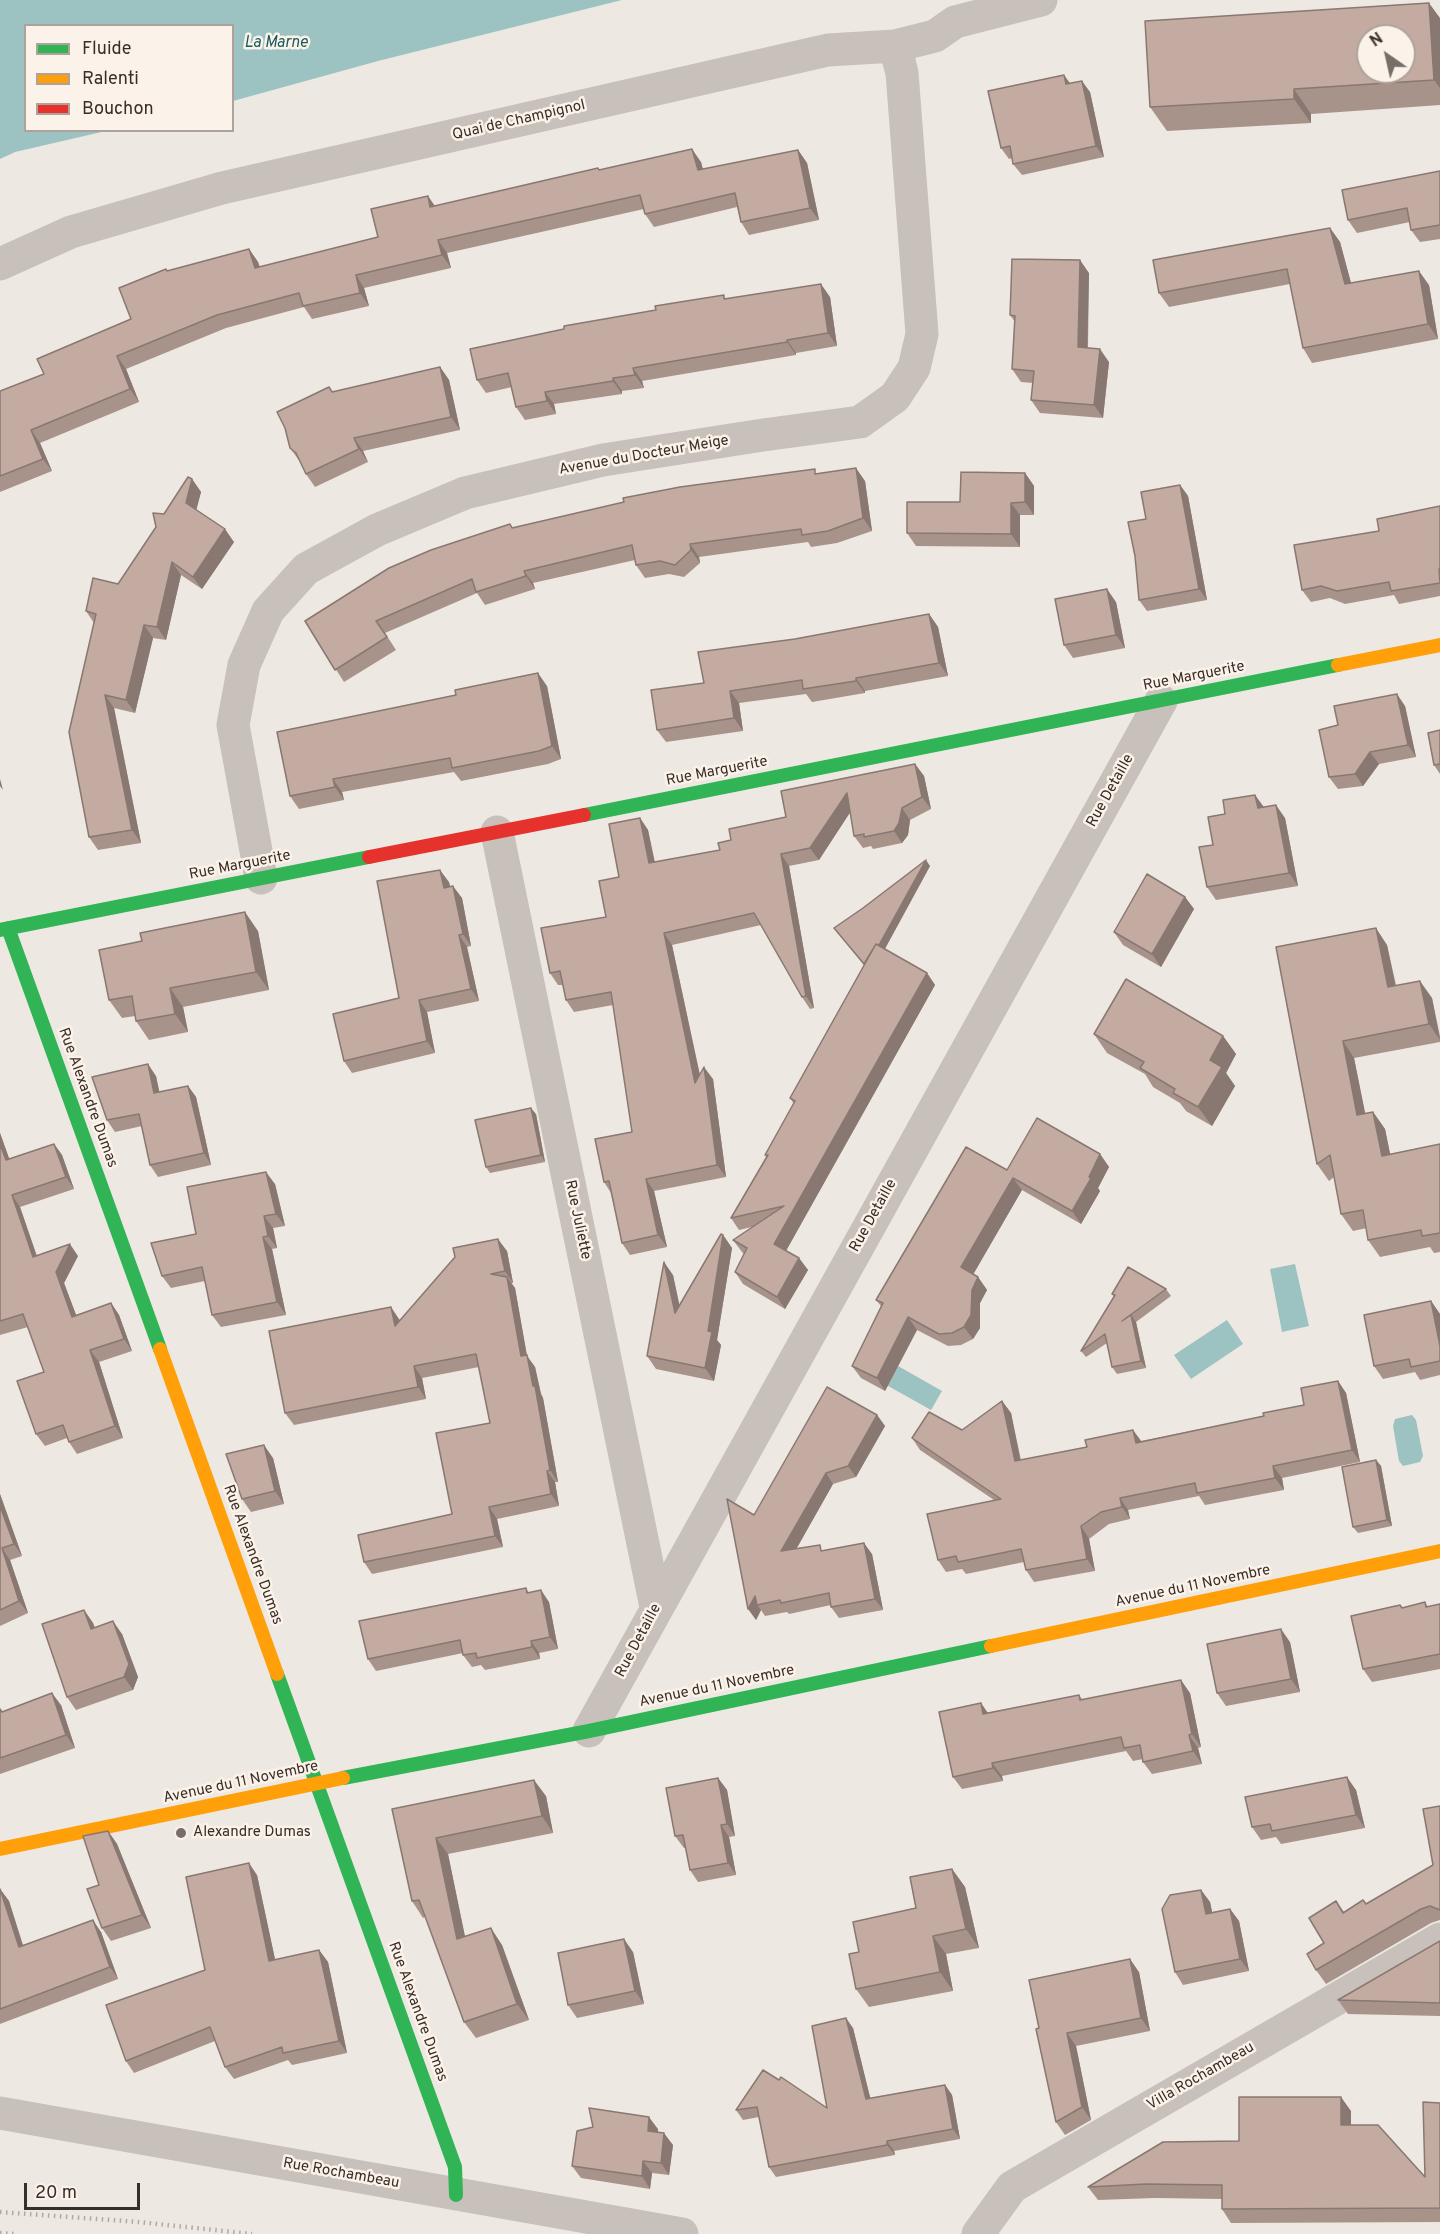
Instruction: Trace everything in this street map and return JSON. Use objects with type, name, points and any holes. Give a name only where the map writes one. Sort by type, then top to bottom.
[{"type":"street","name":"Quai de Champignol","points":[[0,264],[71,232],[222,188],[828,50],[895,46],[935,36],[955,22],[1041,0]]},
{"type":"street","name":"Avenue du Docteur Meige","points":[[261,878],[233,725],[244,665],[268,611],[306,569],[376,530],[465,493],[603,460],[860,422],[895,397],[914,368],[922,334],[902,74],[895,46]]},
{"type":"street","name":"Rue Marguerite","points":[[4,929],[1440,645]]},
{"type":"street","name":"Rue Detaille","points":[[590,1731],[656,1607],[1161,701]]},
{"type":"street","name":"Rue Juliette","points":[[497,832],[656,1607]]},
{"type":"street","name":"Rue Alexandre Dumas","points":[[4,929],[455,2168],[456,2195]]},
{"type":"street","name":"Avenue du 11 Novembre","points":[[0,1849],[590,1731],[1440,1551]]},
{"type":"street","name":"Villa Rochambeau","points":[[978,2234],[1012,2187],[1440,1939]]},
{"type":"street","name":"Rue Rochambeau","points":[[0,2113],[682,2234]]},
{"type":"water","name":"La Marne","points":[[0,0],[622,0],[378,61],[234,101],[234,24],[24,24],[24,132],[102,132],[15,152],[0,159]]},
{"type":"water","points":[[1295,1264],[1309,1326],[1282,1332],[1270,1269]]},
{"type":"water","points":[[1227,1320],[1243,1344],[1191,1379],[1174,1355]]},
{"type":"water","points":[[891,1362],[942,1391],[931,1410],[881,1382]]},
{"type":"water","points":[[1412,1415],[1416,1420],[1423,1456],[1420,1462],[1403,1466],[1399,1461],[1393,1426],[1395,1419]]},
{"type":"building","points":[[1429,3],[1434,80],[1416,81],[1416,24],[1356,24],[1356,84],[1372,84],[1294,89],[1294,99],[1150,107],[1145,21]]},
{"type":"building","points":[[1064,75],[1066,84],[1082,81],[1096,146],[1013,164],[1010,146],[1001,148],[988,91]]},
{"type":"building","points":[[692,149],[698,170],[798,150],[810,208],[741,222],[735,193],[645,214],[640,195],[438,240],[442,255],[356,275],[360,293],[303,306],[299,293],[217,315],[117,356],[130,389],[31,430],[43,459],[0,476],[0,391],[44,374],[37,359],[131,319],[119,288],[166,269],[167,271],[249,249],[255,268],[378,237],[371,209],[428,196],[430,207]]},
{"type":"building","points":[[1440,171],[1440,225],[1411,230],[1407,208],[1348,220],[1342,190]]},
{"type":"building","points":[[1330,228],[1345,284],[1419,271],[1428,324],[1303,348],[1287,269],[1159,293],[1153,260]]},
{"type":"building","points":[[1012,259],[1080,260],[1078,347],[1100,349],[1094,405],[1031,400],[1034,371],[1012,369],[1015,316],[1010,315]]},
{"type":"building","points":[[821,284],[828,333],[633,368],[635,375],[613,378],[613,381],[545,392],[547,401],[516,407],[508,373],[477,380],[470,349],[564,329],[564,326],[656,310],[655,306],[724,295],[724,299]]},
{"type":"building","points":[[440,367],[451,417],[354,438],[359,449],[306,474],[296,453],[290,448],[285,428],[277,412],[329,387],[332,392]]},
{"type":"building","points":[[856,468],[863,518],[828,531],[802,535],[801,529],[690,544],[691,550],[675,565],[660,561],[636,565],[632,545],[524,571],[526,576],[476,592],[472,579],[376,621],[387,637],[335,670],[305,621],[389,568],[431,550],[510,524],[512,528],[624,502],[623,498],[680,487],[815,469],[815,474]]},
{"type":"building","points":[[961,472],[1025,473],[1025,502],[1011,503],[1011,534],[907,533],[907,502],[960,502]]},
{"type":"building","points":[[188,477],[192,479],[186,503],[225,529],[193,577],[172,562],[157,627],[144,625],[126,700],[105,695],[132,830],[89,837],[69,732],[96,614],[86,611],[93,578],[118,584],[156,527],[153,513],[164,514]]},
{"type":"building","points":[[1180,485],[1199,589],[1139,600],[1135,556],[1128,522],[1146,519],[1141,492]]},
{"type":"building","points":[[1440,506],[1440,583],[1391,591],[1389,582],[1337,591],[1321,586],[1302,590],[1294,545],[1379,531],[1377,519]]},
{"type":"building","points":[[1107,589],[1116,635],[1064,645],[1055,599]]},
{"type":"building","points":[[929,614],[939,663],[856,678],[856,681],[803,689],[802,680],[730,691],[734,718],[657,730],[651,690],[704,683],[698,652],[795,639]]},
{"type":"building","points":[[538,673],[552,746],[539,751],[452,768],[450,758],[333,779],[335,787],[290,796],[277,732],[456,695],[455,690]]},
{"type":"building","points":[[1397,694],[1408,745],[1370,752],[1355,774],[1329,777],[1319,730],[1338,725],[1334,706]]},
{"type":"building","points":[[1440,730],[1440,764],[1434,765],[1428,733]]},
{"type":"building","points":[[915,764],[922,797],[902,808],[899,823],[894,831],[864,837],[864,834],[854,836],[847,793],[810,848],[781,854],[806,996],[802,997],[754,913],[664,933],[695,1083],[704,1067],[717,1165],[646,1179],[658,1235],[622,1243],[609,1181],[604,1182],[595,1139],[632,1132],[611,992],[566,1000],[560,971],[550,973],[541,928],[606,917],[599,881],[619,877],[609,824],[640,818],[649,863],[720,850],[718,843],[731,840],[729,829],[786,817],[781,791]]},
{"type":"building","points":[[1255,795],[1258,808],[1276,805],[1289,873],[1207,887],[1199,847],[1213,845],[1208,817],[1225,814],[1223,800]]},
{"type":"building","points":[[926,860],[879,945],[876,944],[864,964],[834,928]]},
{"type":"building","points":[[440,870],[444,888],[453,886],[463,934],[459,935],[471,989],[419,1000],[427,1041],[344,1061],[333,1014],[399,998],[377,881]]},
{"type":"building","points":[[1147,874],[1185,897],[1152,954],[1114,932]]},
{"type":"building","points":[[245,912],[256,972],[170,988],[175,1014],[136,1021],[132,996],[109,1000],[99,950],[142,941],[140,933]]},
{"type":"building","points":[[1376,928],[1388,987],[1420,981],[1429,1024],[1343,1041],[1357,1115],[1373,1112],[1382,1156],[1440,1144],[1440,1233],[1422,1236],[1421,1230],[1368,1240],[1363,1210],[1341,1214],[1330,1155],[1317,1164],[1276,947]]},
{"type":"building","points":[[876,944],[927,973],[774,1244],[799,1258],[777,1297],[735,1272],[747,1248],[733,1240],[784,1206],[731,1218],[768,1155],[765,1155],[795,1101],[790,1098]]},
{"type":"building","points":[[1126,979],[1223,1036],[1210,1060],[1222,1067],[1198,1107],[1173,1093],[1175,1089],[1140,1068],[1144,1062],[1094,1034]]},
{"type":"building","points":[[148,1064],[154,1093],[188,1086],[204,1153],[150,1165],[139,1114],[107,1120],[92,1077]]},
{"type":"building","points":[[531,1108],[541,1155],[486,1167],[475,1120]]},
{"type":"building","points":[[1037,1118],[1100,1154],[1089,1177],[1091,1178],[1072,1211],[1013,1178],[961,1267],[978,1277],[972,1290],[971,1315],[964,1327],[952,1333],[939,1334],[908,1317],[877,1378],[852,1366],[883,1303],[876,1300],[966,1147],[1007,1170]]},
{"type":"building","points":[[0,1144],[6,1160],[54,1144],[66,1177],[12,1195],[33,1257],[70,1244],[56,1272],[72,1317],[111,1303],[124,1339],[90,1350],[115,1426],[69,1442],[63,1425],[36,1434],[17,1381],[44,1372],[23,1314],[0,1321]]},
{"type":"building","points":[[266,1172],[276,1214],[264,1216],[268,1236],[263,1237],[277,1302],[212,1315],[202,1267],[162,1276],[151,1243],[196,1234],[187,1187]]},
{"type":"building","points":[[721,1234],[723,1235],[708,1331],[712,1332],[705,1368],[647,1356],[664,1262],[675,1313]]},
{"type":"building","points":[[498,1239],[505,1271],[491,1274],[507,1277],[521,1356],[527,1355],[533,1386],[535,1386],[550,1470],[547,1471],[551,1494],[489,1507],[495,1536],[364,1562],[358,1535],[452,1514],[436,1433],[490,1423],[476,1354],[414,1366],[418,1387],[285,1413],[269,1331],[391,1307],[395,1326],[455,1257],[453,1248]]},
{"type":"building","points":[[1128,1267],[1166,1289],[1122,1321],[1131,1315],[1141,1361],[1112,1367],[1105,1334],[1081,1351],[1115,1295],[1112,1294]]},
{"type":"building","points":[[1431,1301],[1440,1346],[1440,1361],[1411,1367],[1409,1359],[1374,1366],[1364,1315]]},
{"type":"building","points":[[1338,1381],[1352,1450],[1273,1466],[1275,1478],[1197,1493],[1195,1483],[1120,1498],[1122,1507],[1101,1512],[1081,1526],[1087,1559],[1026,1570],[1021,1549],[958,1562],[956,1556],[938,1560],[927,1514],[1001,1499],[912,1438],[929,1412],[962,1430],[1002,1401],[1015,1461],[1087,1447],[1085,1440],[1133,1430],[1136,1443],[1264,1416],[1263,1413],[1304,1405],[1301,1388]]},
{"type":"building","points":[[827,1387],[877,1415],[848,1466],[826,1473],[781,1551],[820,1545],[821,1551],[864,1543],[875,1599],[831,1607],[829,1593],[781,1603],[780,1600],[757,1605],[755,1596],[748,1609],[727,1499],[754,1515]]},
{"type":"building","points":[[264,1445],[275,1491],[242,1499],[226,1454]]},
{"type":"building","points":[[1376,1460],[1387,1520],[1353,1527],[1342,1467]]},
{"type":"building","points":[[0,1506],[14,1544],[2,1548],[19,1601],[0,1610]]},
{"type":"building","points":[[526,1588],[527,1593],[541,1590],[550,1637],[531,1641],[532,1647],[477,1658],[476,1653],[463,1655],[460,1640],[368,1659],[359,1621]]},
{"type":"building","points":[[1425,1602],[1426,1607],[1440,1604],[1440,1654],[1363,1669],[1351,1616]]},
{"type":"building","points":[[84,1610],[91,1629],[113,1621],[129,1664],[124,1677],[67,1697],[42,1624]]},
{"type":"building","points":[[1281,1629],[1291,1679],[1217,1693],[1207,1644]]},
{"type":"building","points":[[1181,1680],[1192,1734],[1189,1735],[1193,1751],[1143,1762],[1140,1745],[1124,1748],[1121,1737],[992,1763],[993,1768],[953,1777],[939,1712],[981,1703],[983,1714],[1079,1695],[1080,1700]]},
{"type":"building","points":[[52,1693],[66,1735],[0,1758],[0,1709],[2,1712]]},
{"type":"building","points":[[1347,1777],[1356,1815],[1272,1831],[1270,1824],[1252,1827],[1245,1797]]},
{"type":"building","points":[[718,1778],[727,1824],[721,1825],[728,1863],[690,1870],[683,1835],[675,1836],[666,1788]]},
{"type":"building","points":[[534,1780],[542,1816],[436,1838],[457,1939],[491,1928],[517,2004],[464,2022],[419,1900],[412,1901],[392,1809]]},
{"type":"building","points":[[1440,1806],[1440,1910],[1430,1906],[1421,1909],[1316,1970],[1307,1954],[1324,1943],[1309,1918],[1336,1901],[1343,1913],[1363,1900],[1366,1904],[1433,1865],[1423,1809]]},
{"type":"building","points":[[108,1831],[142,1915],[102,1928],[87,1889],[99,1885],[83,1836]]},
{"type":"building","points":[[249,1863],[269,1961],[319,1950],[339,2041],[283,2053],[282,2047],[225,2067],[210,2027],[126,2061],[106,2005],[205,1970],[186,1877]]},
{"type":"building","points":[[952,1869],[966,1929],[933,1936],[940,1972],[856,1989],[849,1954],[859,1952],[853,1922],[916,1908],[910,1877]]},
{"type":"building","points":[[0,1889],[19,1947],[93,1920],[110,1967],[0,2009]]},
{"type":"building","points":[[1201,1890],[1206,1914],[1230,1909],[1240,1959],[1175,1972],[1162,1909],[1170,1895]]},
{"type":"building","points":[[624,1939],[635,1991],[568,2005],[558,1953]]},
{"type":"building","points":[[1440,1941],[1440,2003],[1338,2000]]},
{"type":"building","points":[[1130,1959],[1141,2018],[1067,2033],[1082,2107],[1056,2122],[1036,2029],[1039,2028],[1029,1980]]},
{"type":"building","points":[[846,2018],[866,2099],[945,2085],[953,2129],[887,2141],[887,2145],[769,2167],[757,2107],[736,2110],[763,2070],[779,2080],[781,2077],[827,2108],[812,2026]]},
{"type":"building","points":[[1239,2097],[1341,2097],[1341,2125],[1378,2125],[1425,2177],[1423,2102],[1440,2103],[1440,2208],[1222,2209],[1222,2185],[1146,2184],[1088,2187],[1163,2142],[1239,2141]]},
{"type":"building","points":[[589,2108],[649,2117],[648,2131],[664,2133],[661,2163],[643,2161],[642,2176],[572,2166],[577,2131],[593,2127]]},
{"type":"railway","points":[[0,2212],[139,2222],[252,2234]]},
{"type":"railway","points":[[0,2233],[15,2234]]},
{"type":"traffic: fast","points":[[584,815],[1338,665]]},
{"type":"traffic: fast","points":[[0,930],[369,857]]},
{"type":"traffic: fast","points":[[8,928],[160,1349]]},
{"type":"traffic: fast","points":[[343,1778],[589,1731],[991,1646]]},
{"type":"traffic: fast","points":[[277,1674],[455,2167],[456,2195]]},
{"type":"traffic: slow","points":[[1338,665],[1440,645]]},
{"type":"traffic: slow","points":[[160,1349],[277,1674]]},
{"type":"traffic: slow","points":[[991,1646],[1440,1551]]},
{"type":"traffic: slow","points":[[0,1849],[343,1778]]},
{"type":"traffic: jam","points":[[369,857],[584,815]]},
{"type":"place","name":"Alexandre Dumas","points":[[181,1833]]}]
